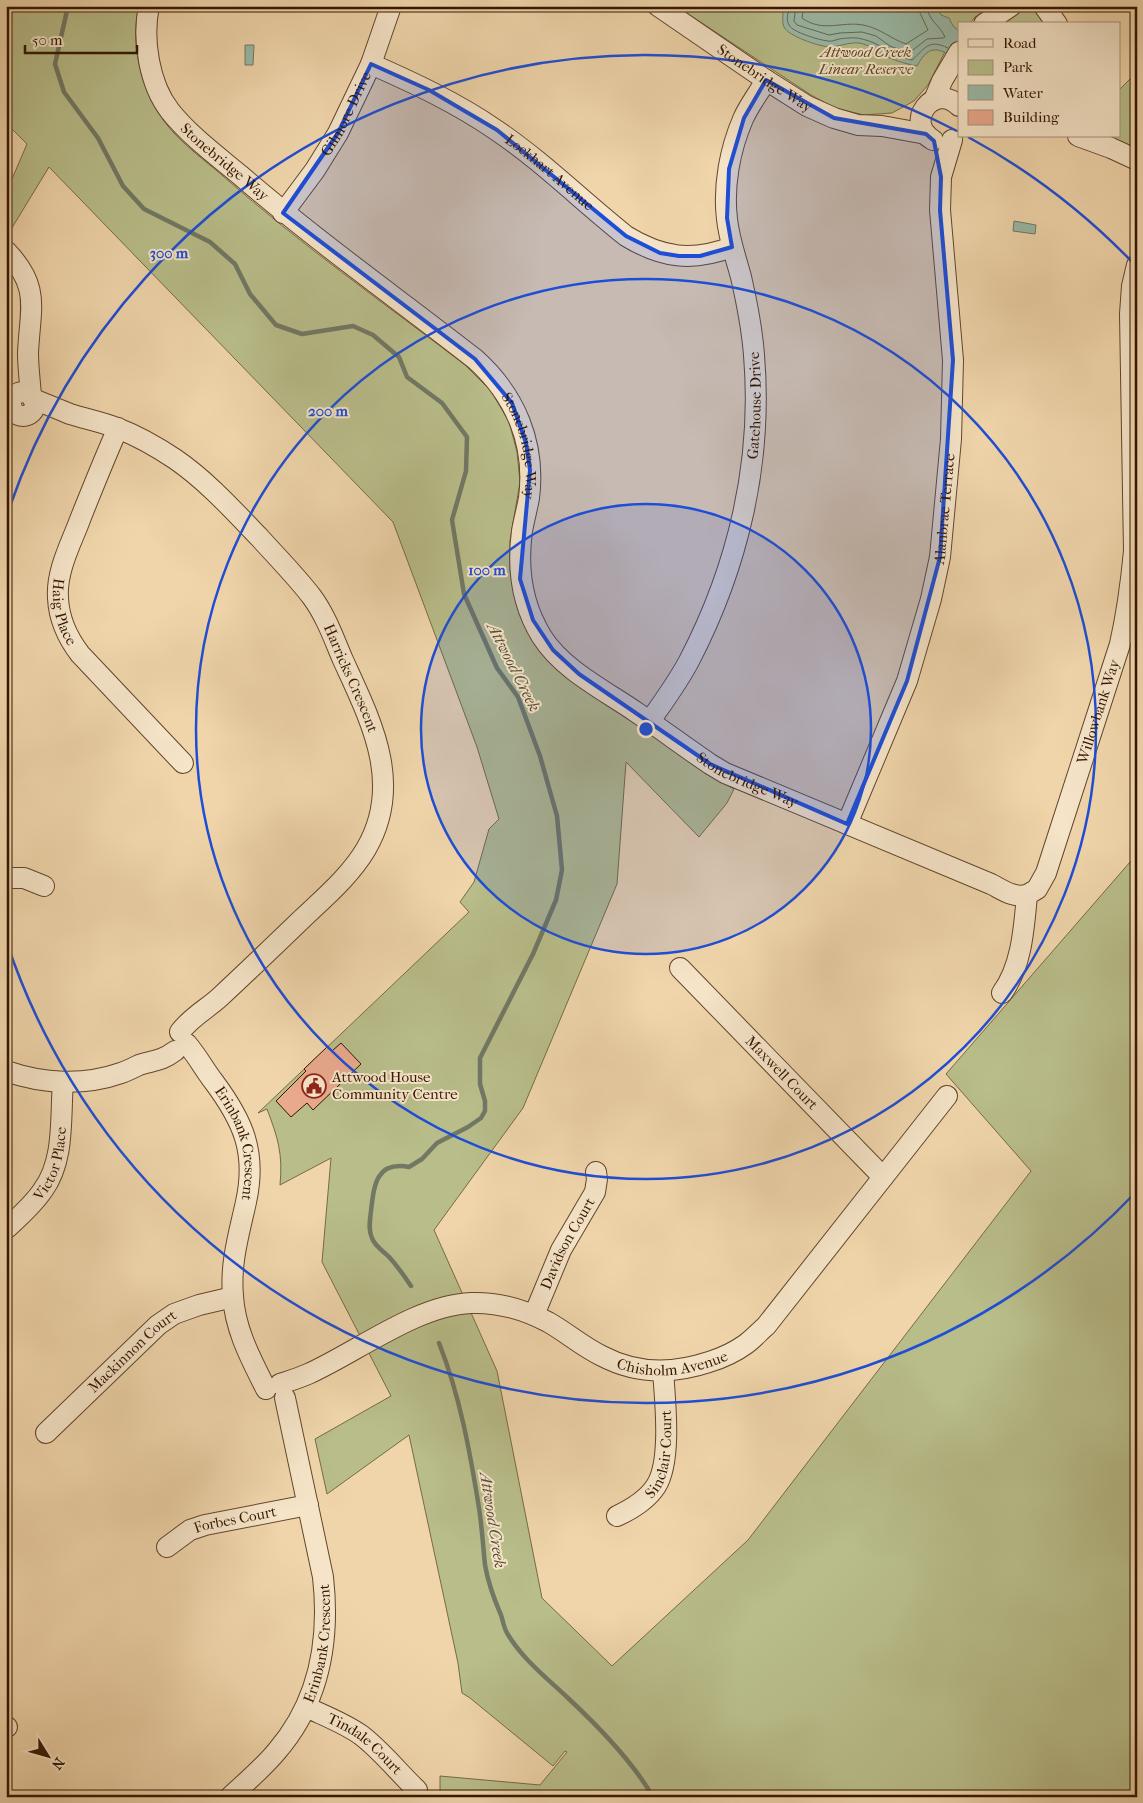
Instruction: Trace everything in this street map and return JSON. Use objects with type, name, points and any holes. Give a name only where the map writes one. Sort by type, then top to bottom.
[{"type":"street","name":"Stonebridge Way","points":[[150,6],[146,38],[148,55],[153,75],[169,110],[185,127],[283,213],[475,359],[497,381],[512,403],[520,421],[526,443],[530,470],[529,496],[520,548],[520,579],[533,620],[542,638],[564,662],[710,764],[725,772],[991,884],[1010,894],[1016,896],[1027,895]]},
{"type":"street","name":"Gilmore Drive","points":[[283,213],[315,170],[338,133],[371,64],[391,6]]},
{"type":"street","name":"Stonebridge Way","points":[[658,6],[766,80],[808,106],[834,118],[858,125],[882,126],[943,138]]},
{"type":"street","points":[[986,22],[1011,6]]},
{"type":"street","points":[[1044,6],[1056,22]]},
{"type":"street","name":"Alanbrae Terrace","points":[[847,824],[907,681],[931,599],[940,557],[951,439],[953,360],[940,210],[943,138],[920,122],[942,104],[942,81],[955,59]]},
{"type":"street","name":"Lockhart Avenue","points":[[371,64],[429,90],[497,130],[535,159],[626,236],[640,245],[660,253],[679,256],[700,256],[732,247]]},
{"type":"street","name":"Gatehouse Drive","points":[[650,721],[688,663],[712,615],[738,540],[749,490],[754,446],[754,356],[741,277],[732,247],[727,218],[726,196],[728,169],[734,145],[744,118],[766,80]]},
{"type":"street","name":"Stonebridge Way","points":[[882,126],[942,104]]},
{"type":"street","points":[[1084,138],[1112,148],[1137,160]]},
{"type":"street","points":[[6,251],[21,268],[28,280],[31,292],[32,304],[28,355],[19,402]]},
{"type":"street","name":"Willowbank Way","points":[[1027,895],[1037,889],[1046,873],[1117,653],[1131,620],[1131,584],[1134,551],[1130,314],[1132,286],[1137,265]]},
{"type":"street","name":"Harricks Crescent","points":[[6,1071],[34,1079],[63,1082],[105,1078],[165,1058],[179,1044],[199,1012],[212,1004],[355,866],[366,848],[378,816],[382,800],[383,776],[375,734],[329,628],[313,599],[288,568],[233,509],[194,474],[149,442],[118,428],[72,414],[19,402]]},
{"type":"street","name":"Haig Place","points":[[118,428],[60,575],[58,597],[61,621],[69,640],[80,654],[183,763]]},
{"type":"street","points":[[6,878],[24,878],[44,886]]},
{"type":"street","points":[[1002,993],[1012,978],[1017,963],[1027,895]]},
{"type":"street","name":"Maxwell Court","points":[[680,968],[883,1177]]},
{"type":"street","name":"Erinbank Crescent","points":[[179,1044],[199,1058],[242,1126],[249,1163],[246,1201],[234,1250],[232,1297],[244,1345],[249,1355],[278,1392],[291,1434],[308,1504],[326,1601],[326,1623],[322,1658],[315,1685],[306,1707],[292,1732],[277,1751],[230,1797]]},
{"type":"street","name":"Victor Place","points":[[6,1229],[44,1190],[51,1175],[56,1161],[59,1141],[63,1082]]},
{"type":"street","name":"Chisholm Avenue","points":[[278,1392],[307,1375],[428,1313],[454,1305],[471,1303],[509,1307],[534,1316],[603,1357],[622,1365],[663,1371],[679,1370],[723,1357],[745,1345],[766,1326],[947,1096]]},
{"type":"street","name":"Davidson Court","points":[[534,1316],[561,1250],[595,1192],[596,1172]]},
{"type":"street","name":"Mackinnon Court","points":[[46,1433],[158,1325],[174,1314],[199,1305],[232,1297]]},
{"type":"street","name":"Sinclair Court","points":[[617,1516],[633,1508],[647,1497],[663,1473],[665,1449],[663,1371]]},
{"type":"street","name":"Forbes Court","points":[[167,1547],[190,1530],[205,1525],[308,1504]]},
{"type":"street","name":"Tindale Court","points":[[306,1707],[347,1726],[362,1736],[417,1790]]},
{"type":"highlighted area","points":[[371,64],[429,90],[497,130],[626,236],[660,253],[679,256],[700,256],[732,247],[727,218],[729,169],[744,118],[766,80],[834,118],[926,134],[934,141],[941,177],[940,210],[953,360],[940,557],[907,681],[847,824],[710,764],[579,674],[553,650],[533,620],[520,579],[530,470],[526,443],[512,403],[475,359],[283,213],[338,133]]},
{"type":"green space","points":[[6,6],[139,6],[136,19],[136,47],[142,75],[158,112],[179,139],[282,226],[465,365],[491,391],[509,422],[517,452],[520,482],[510,541],[510,571],[518,608],[535,644],[564,675],[705,772],[734,789],[727,803],[699,837],[626,762],[617,884],[523,1108],[434,1230],[497,1371],[542,1598],[612,1666],[748,1540],[1031,1171],[946,1074],[1137,854],[1137,1797],[440,1797],[440,1776],[540,1785],[567,1752],[565,1751],[553,1766],[462,1693],[458,1663],[409,1435],[327,1494],[315,1439],[391,1396],[322,1262],[331,1158],[280,1185],[280,1155],[274,1129],[267,1109],[258,1113],[469,912],[460,902],[474,882],[489,829],[499,819],[477,747],[393,522],[49,167],[10,231],[6,226],[6,193],[27,144],[6,123]]},
{"type":"green space","name":"Attwood Creek Linear Reserve","points":[[676,6],[993,6],[975,17],[971,22],[958,22],[958,35],[948,46],[928,85],[914,101],[892,113],[864,115],[835,108],[811,95]]},
{"type":"green space","points":[[1028,6],[1035,6],[1049,22],[1000,22]]},
{"type":"green space","points":[[1130,79],[1137,84],[1137,150],[1108,138],[1120,138],[1120,89]]},
{"type":"water","points":[[787,6],[937,6],[941,15],[949,18],[953,26],[958,30],[958,59],[935,50],[926,53],[917,66],[887,57],[859,43],[829,47],[818,45],[791,34],[784,27],[783,11]]},
{"type":"water","points":[[245,45],[254,45],[253,65],[245,65]]},
{"type":"water","points":[[1014,221],[1036,225],[1035,234],[1013,231]]},
{"type":"building","name":"Attwood House Community Centre","points":[[341,1043],[361,1064],[313,1110],[307,1103],[291,1117],[276,1101],[306,1071],[304,1069],[328,1046],[332,1051]]},
{"type":"waterway","name":"Attwood Creek","points":[[68,6],[55,64],[64,92],[98,138],[123,186],[144,209],[210,242],[235,264],[250,294],[276,325],[302,334],[353,326],[373,335],[399,357],[407,377],[442,403],[467,437],[466,471],[452,520],[464,594],[497,668],[518,697],[540,756],[557,816],[562,870],[556,900],[533,954],[480,1058],[480,1084],[485,1101],[485,1111],[481,1118],[437,1143],[422,1159],[409,1167],[398,1166],[383,1171],[376,1184],[370,1221],[373,1241],[393,1261],[411,1286]]},
{"type":"waterway","name":"Attwood Creek","points":[[439,1343],[459,1404],[468,1445],[476,1487],[486,1571],[506,1631],[528,1660],[615,1745],[636,1771],[653,1797]]},
{"type":"place","name":"Attwood House Community Centre","points":[[314,1086]]}]
